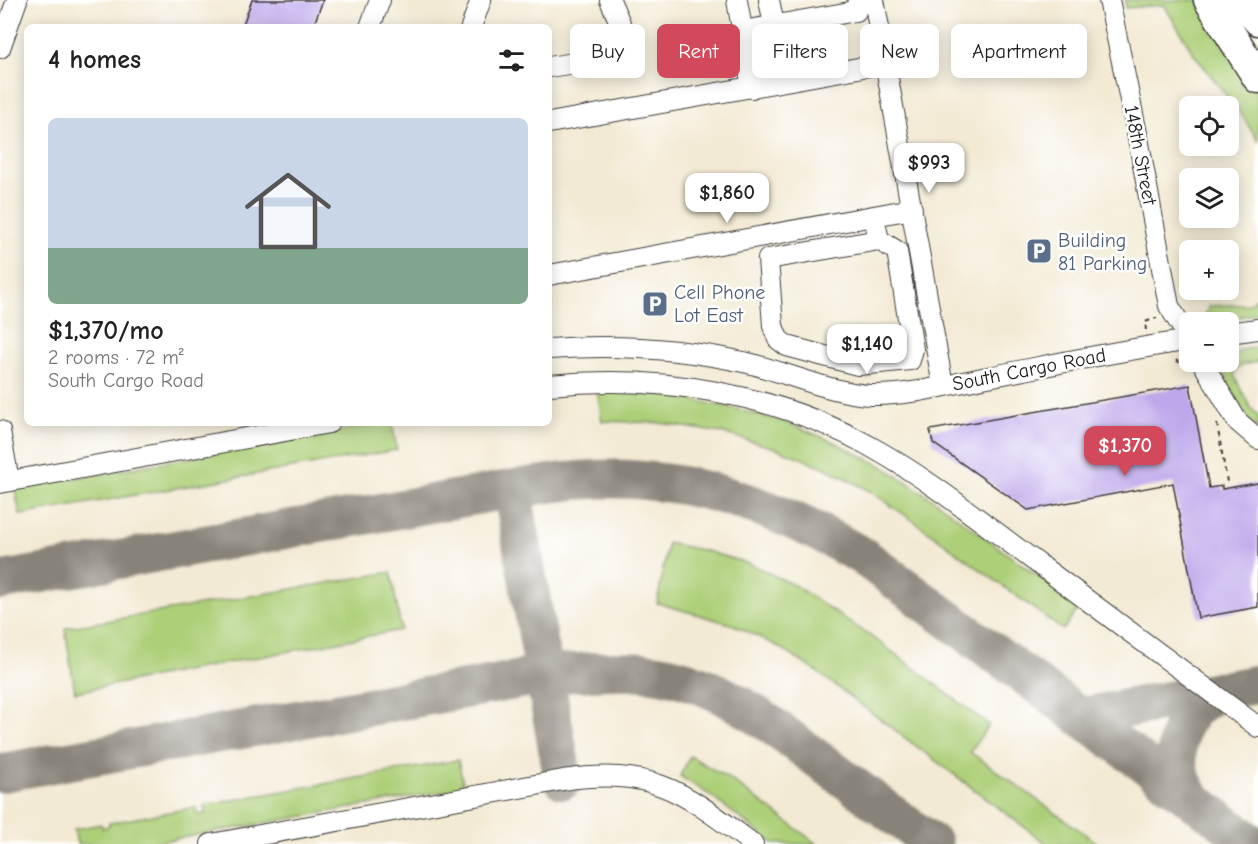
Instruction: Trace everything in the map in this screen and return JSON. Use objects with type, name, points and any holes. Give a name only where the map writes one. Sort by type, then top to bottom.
[{"type":"highway","points":[[1209,0],[1258,78]]},
{"type":"highway","points":[[1241,0],[1258,20]]},
{"type":"street","points":[[0,48],[17,0]]},
{"type":"street","points":[[371,24],[380,0]]},
{"type":"street","points":[[472,24],[481,0]]},
{"type":"street","points":[[552,67],[625,55],[620,22],[610,0]]},
{"type":"street","points":[[737,0],[752,88]]},
{"type":"street","points":[[770,0],[774,24]]},
{"type":"street","points":[[779,24],[817,8],[856,11],[858,0]]},
{"type":"street","name":"148th Street","points":[[1109,0],[1138,138],[1169,306],[1179,323]]},
{"type":"street","points":[[875,5],[879,24]]},
{"type":"street","points":[[743,31],[752,30]]},
{"type":"street","points":[[552,122],[860,68]]},
{"type":"street","points":[[889,78],[944,386]]},
{"type":"street","points":[[552,274],[912,209]]},
{"type":"street","points":[[874,217],[879,240],[897,251],[913,349],[910,360],[858,365],[787,346],[778,339],[773,326],[768,259],[879,240]]},
{"type":"street","points":[[1239,331],[1255,327]]},
{"type":"street","name":"South Cargo Road","points":[[552,349],[613,346],[704,355],[870,395],[944,386],[1179,341]]},
{"type":"street","points":[[1202,372],[1237,421],[1258,439]]},
{"type":"street","points":[[552,385],[585,381],[635,382],[670,384],[708,391],[764,403],[812,419],[873,447],[933,486],[1258,727]]},
{"type":"street","points":[[0,430],[5,482],[313,426]]},
{"type":"street","points":[[211,844],[563,780],[599,776],[633,777],[666,786],[702,806],[753,844]]},
{"type":"path","points":[[1148,346],[1145,322],[1173,313]]},
{"type":"path","points":[[1216,419],[1227,482]]},
{"type":"green space","points":[[1125,0],[1198,0],[1258,95],[1258,141],[1239,112],[1239,96],[1227,96],[1194,54],[1164,5],[1126,8]]},
{"type":"green space","points":[[1258,297],[1258,312],[1239,317],[1239,312],[1206,312],[1209,306],[1249,304]]},
{"type":"green space","points":[[1258,347],[1258,362],[1239,368],[1239,352]]},
{"type":"green space","points":[[1225,372],[1235,372],[1234,375],[1250,407],[1258,415],[1258,428],[1250,423],[1226,382]]},
{"type":"green space","points":[[597,391],[664,395],[729,407],[785,422],[834,442],[882,466],[927,495],[1080,607],[1063,630],[911,519],[868,490],[824,467],[775,448],[722,433],[660,423],[602,421]]},
{"type":"green space","points":[[365,426],[393,426],[397,450],[20,515],[15,489]]},
{"type":"green space","points":[[668,543],[750,564],[794,585],[882,644],[989,725],[970,752],[1099,844],[1047,844],[813,669],[777,646],[734,625],[657,603]]},
{"type":"green space","points":[[391,572],[401,630],[75,692],[65,628]]},
{"type":"green space","points":[[690,756],[731,780],[817,844],[774,844],[707,793],[680,776]]},
{"type":"green space","points":[[458,760],[464,788],[146,844],[77,844],[74,829],[101,824],[102,828],[109,826],[109,823],[196,807],[198,815],[206,813],[204,805]]},
{"type":"building","points":[[252,0],[323,0],[314,24],[243,24]]},
{"type":"building","points":[[1190,385],[1209,488],[1222,486],[1222,489],[1258,483],[1258,607],[1198,618],[1173,483],[1028,510],[933,443],[930,430]]},
{"type":"taxiway","points":[[0,581],[557,482],[622,479],[695,488],[765,509],[864,557],[1253,844]]},
{"type":"taxiway","points":[[512,489],[563,780]]},
{"type":"taxiway","points":[[0,773],[545,675],[598,671],[652,672],[669,675],[704,687],[756,714],[933,844]]},
{"type":"taxiway","points":[[1080,717],[1258,684]]},
{"type":"taxiway","points":[[1196,803],[1186,788],[1180,772],[1177,756],[1178,740],[1183,725],[1192,712],[1205,700],[1221,692]]},
{"type":"place","name":"Building 81 Parking","points":[[1039,251]]},
{"type":"place","name":"Cell Phone Lot East","points":[[655,304]]}]
